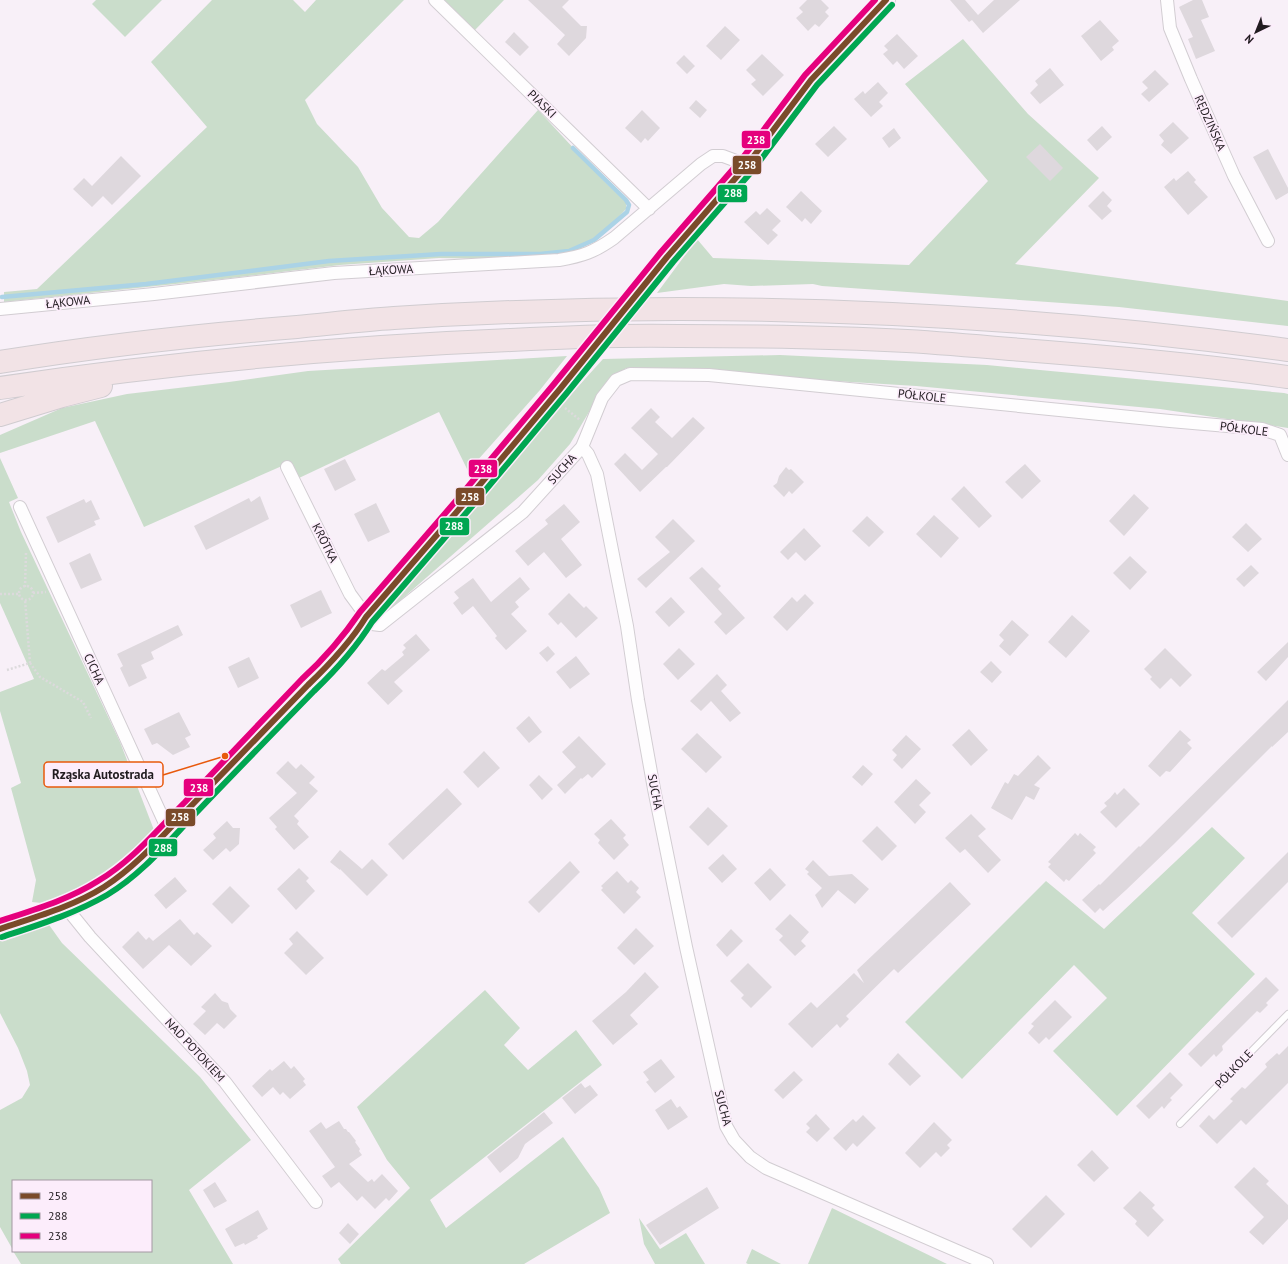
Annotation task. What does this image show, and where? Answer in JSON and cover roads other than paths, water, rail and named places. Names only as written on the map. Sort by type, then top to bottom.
[{"type":"highway","points":[[0,362],[126,344],[258,330],[392,318],[551,310],[744,309],[937,317],[1046,323],[1202,339],[1288,350]]},
{"type":"highway","points":[[0,388],[186,364],[320,351],[579,337],[677,336],[781,337],[907,341],[1094,355],[1237,370],[1288,378]]},
{"type":"highway","points":[[0,415],[62,396],[186,364]]},
{"type":"street","name":"PIASKI","points":[[435,0],[649,209]]},
{"type":"street","points":[[0,929],[65,906],[115,880],[142,858],[169,832],[308,685],[328,667],[357,634],[366,617],[556,394],[667,257],[747,165],[811,80],[886,0]]},
{"type":"street","name":"RĘDZIŃSKA","points":[[1167,0],[1170,28],[1190,79],[1234,176],[1268,241]]},
{"type":"street","name":"ŁĄKOWA","points":[[0,309],[334,274],[558,260],[579,257],[599,249],[614,238],[701,164],[713,156],[723,156],[747,165]]},
{"type":"street","name":"PÓŁKOLE","points":[[582,447],[602,398],[616,380],[630,374],[710,375],[1262,429],[1280,435],[1288,455]]},
{"type":"street","name":"SUCHA","points":[[366,617],[372,624],[380,625],[523,512],[582,447],[588,454],[597,474],[627,626],[638,700],[654,789],[686,947],[726,1126],[734,1140],[750,1157],[766,1168],[987,1264]]},
{"type":"street","name":"KRÓTKA","points":[[287,467],[350,594],[366,617]]},
{"type":"street","name":"CICHA","points":[[20,507],[169,832]]},
{"type":"street","name":"NAD POTOKIEM","points":[[65,906],[90,937],[225,1082],[316,1202]]},
{"type":"lane","name":"PÓŁKOLE","points":[[1180,1124],[1288,1014]]},
{"type":"waterway","points":[[2,297],[146,284],[329,261],[441,254],[540,254],[569,251],[594,240],[627,212],[629,205],[626,200],[573,148]]},
{"type":"place","name":"Rząska Autostrada","points":[[225,756]]}]
